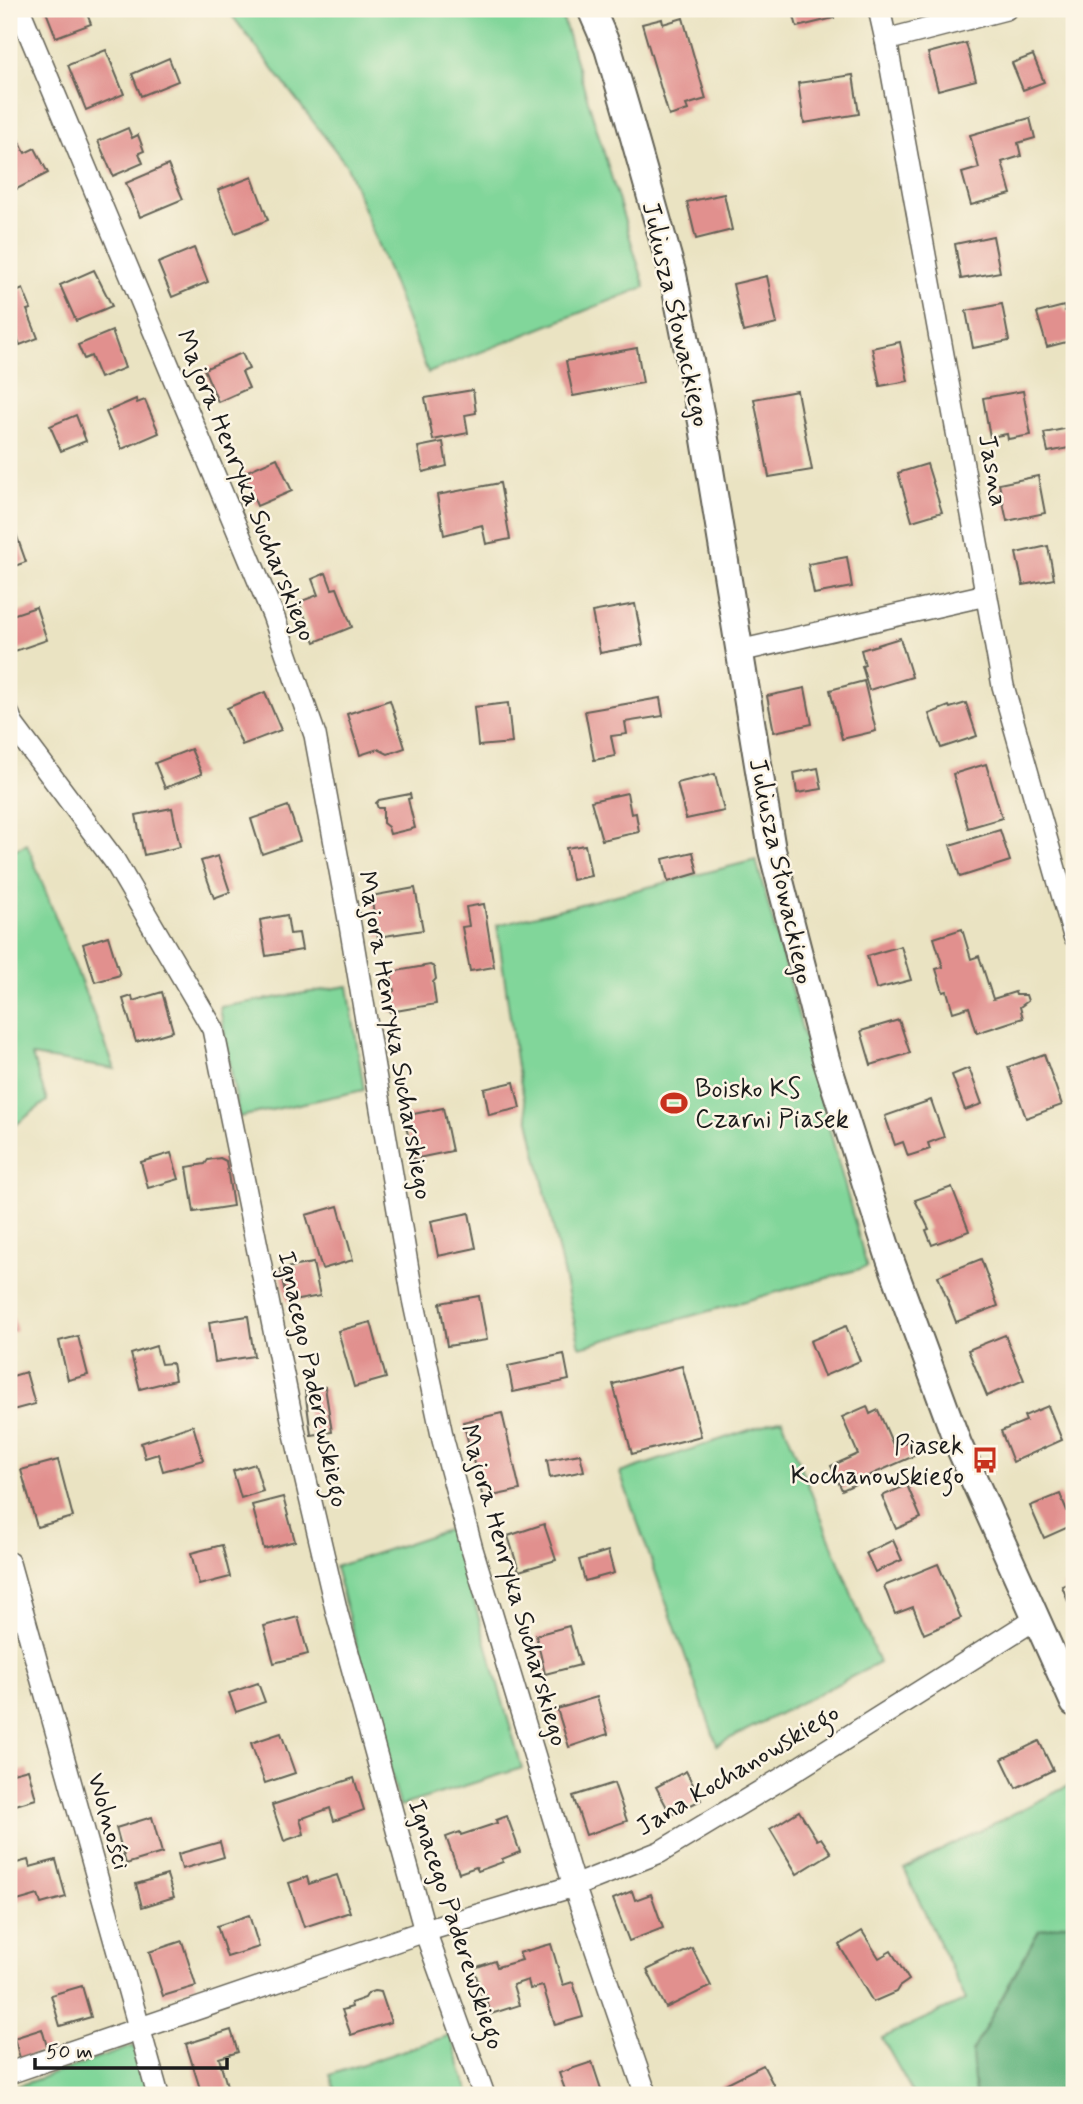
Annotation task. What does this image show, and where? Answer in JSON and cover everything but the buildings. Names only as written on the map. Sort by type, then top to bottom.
[{"type":"street","name":"Majora Henryka Sucharskiego","points":[[19,9],[272,615],[315,735],[413,1299],[443,1440],[472,1549],[574,1886],[646,2095]]},
{"type":"street","name":"Juliusza Słowackiego","points":[[591,9],[608,48],[673,275],[703,427],[772,850],[826,1059],[890,1259],[958,1444],[1035,1619],[1065,1660],[1074,1703]]},
{"type":"street","name":"Jasna","points":[[879,9],[1003,686],[1074,936]]},
{"type":"street","points":[[886,40],[1006,9]]},
{"type":"street","points":[[739,651],[986,595]]},
{"type":"street","name":"Ignacego Paderewskiego","points":[[9,715],[13,725],[114,860],[213,1029],[295,1434],[337,1613],[425,1931],[484,2095]]},
{"type":"street","name":"Wolności","points":[[9,1563],[158,2095]]},
{"type":"street","name":"Jana Kochanowskiego","points":[[9,2073],[425,1931],[574,1886],[660,1852],[1035,1619]]},
{"type":"green space","points":[[227,9],[560,9],[645,287],[428,373],[347,166]]},
{"type":"green space","points":[[27,844],[115,1069],[32,1056],[47,1101],[9,1130],[9,852]]},
{"type":"green space","name":"Boisko KS Czarni Piasek","points":[[756,860],[867,1267],[580,1347],[517,1067],[497,925]]},
{"type":"green space","points":[[348,986],[364,1090],[239,1117],[220,1007]]},
{"type":"green space","points":[[782,1419],[879,1663],[717,1745],[620,1473]]},
{"type":"green space","points":[[453,1528],[522,1768],[400,1806],[335,1567]]},
{"type":"green space","points":[[1074,1783],[1074,1922],[1039,1930],[972,2052],[975,2095],[914,2095],[882,2038],[966,2000],[904,1869]]},
{"type":"green space","points":[[1074,1922],[1074,2095],[975,2095],[972,2052],[1039,1930]]},
{"type":"green space","points":[[450,2035],[470,2095],[337,2095],[330,2075]]},
{"type":"green space","points":[[134,2046],[150,2095],[9,2095],[9,2089]]},
{"type":"place","name":"Boisko KS Czarni Piasek","points":[[674,1103]]},
{"type":"place","name":"Piasek Kochanowskiego","points":[[985,1460]]}]
